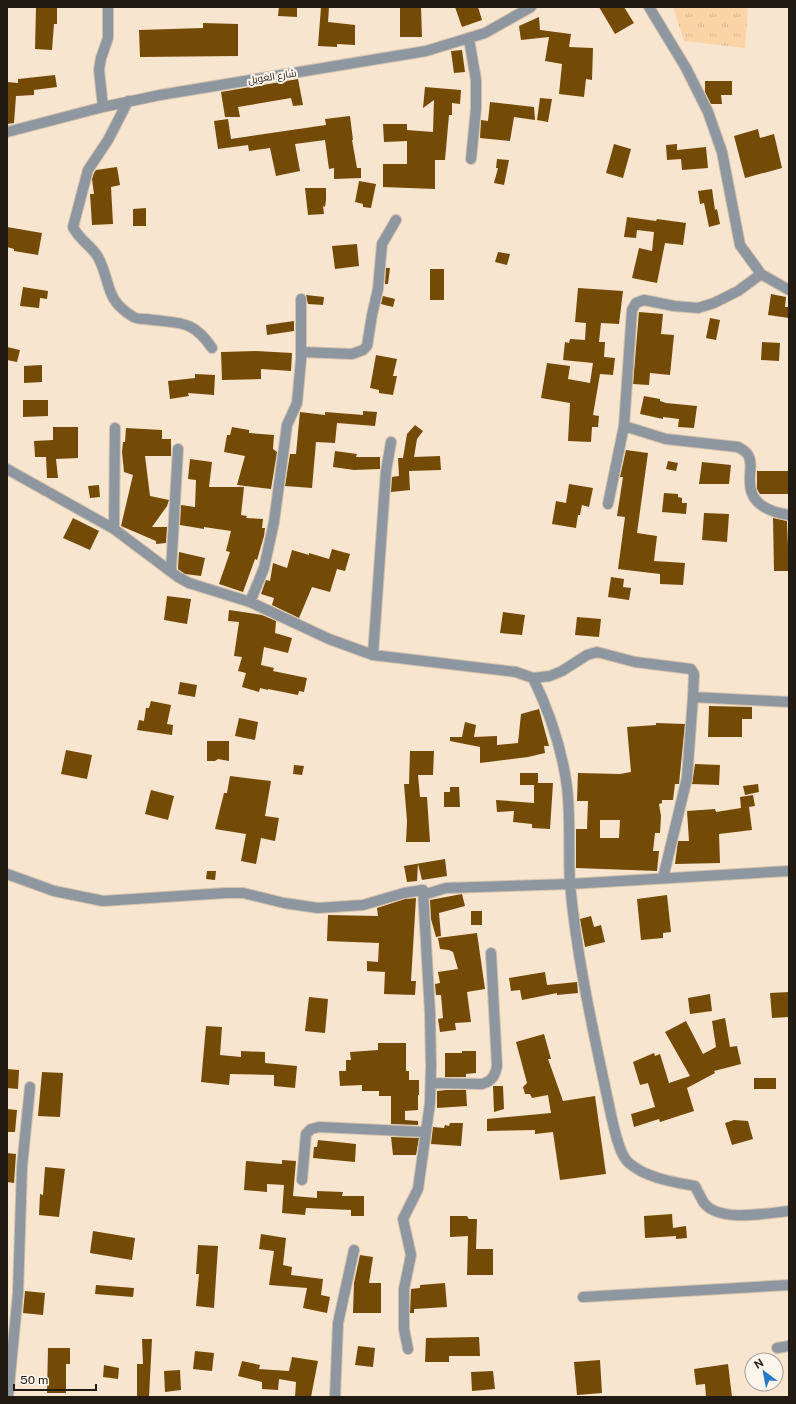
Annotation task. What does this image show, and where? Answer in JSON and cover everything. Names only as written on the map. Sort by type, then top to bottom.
[{"type":"street","points":[[103,107],[99,70],[101,58],[108,38],[108,7]]},
{"type":"street","name":"شارع الغويل","points":[[7,132],[128,101],[426,51],[485,34],[532,7]]},
{"type":"street","points":[[649,7],[686,68],[708,112],[722,152],[740,245],[761,274],[789,290]]},
{"type":"street","points":[[469,39],[476,80],[476,109],[471,159]]},
{"type":"street","points":[[128,101],[108,140],[88,170],[73,227],[78,237],[98,257],[111,295],[119,305],[133,317],[181,323],[191,327],[203,334],[212,348]]},
{"type":"street","points":[[301,352],[352,354],[363,350],[367,346],[378,289],[382,244],[396,220]]},
{"type":"street","points":[[608,504],[624,426],[632,310],[636,303],[644,300],[674,306],[698,308],[720,300],[738,291],[761,274]]},
{"type":"street","points":[[250,602],[264,568],[274,522],[286,425],[297,403],[301,352],[301,299]]},
{"type":"street","points":[[624,426],[666,439],[738,448],[747,453],[751,463],[750,484],[753,497],[763,508],[773,513],[789,515]]},
{"type":"street","points":[[114,529],[115,428]]},
{"type":"street","points":[[373,655],[386,471],[391,442]]},
{"type":"street","points":[[171,571],[178,449]]},
{"type":"street","points":[[7,469],[114,529],[188,583],[250,602],[329,638],[373,655],[516,672],[533,678],[550,676],[562,671],[587,655],[597,652],[635,662],[691,669],[694,674],[687,778],[663,878]]},
{"type":"street","points":[[533,678],[552,720],[564,766],[569,814],[570,884],[578,943],[597,1046],[617,1139],[628,1163],[646,1173],[695,1186],[705,1203],[724,1213],[745,1215],[789,1211]]},
{"type":"street","points":[[693,697],[789,702]]},
{"type":"street","points":[[423,890],[426,894],[446,888],[570,884],[789,871]]},
{"type":"street","points":[[7,874],[54,891],[103,901],[176,895],[237,893],[260,896],[302,906],[334,907],[363,905],[404,893],[423,890]]},
{"type":"street","points":[[408,1349],[404,1329],[404,1290],[411,1255],[403,1219],[418,1189],[430,1083],[431,1024],[423,890]]},
{"type":"street","points":[[430,1083],[482,1084],[493,1078],[497,1066],[491,953]]},
{"type":"street","points":[[8,1397],[18,1293],[21,1173],[30,1087]]},
{"type":"street","points":[[302,1180],[306,1134],[311,1129],[425,1132]]},
{"type":"street","points":[[334,1397],[338,1323],[354,1250]]},
{"type":"street","points":[[582,1297],[789,1285]]},
{"type":"street","points":[[777,1348],[789,1346]]},
{"type":"green space","points":[[673,7],[748,7],[745,48],[684,41]]},
{"type":"building","points":[[36,7],[57,7],[57,24],[54,24],[52,50],[35,49]]},
{"type":"building","points":[[279,7],[297,7],[297,17],[278,16]]},
{"type":"building","points":[[321,7],[329,7],[328,22],[355,25],[355,45],[337,44],[337,47],[318,46]]},
{"type":"building","points":[[400,7],[421,7],[422,37],[400,37]]},
{"type":"building","points":[[455,7],[478,7],[482,20],[462,27]]},
{"type":"building","points":[[599,7],[624,7],[634,23],[615,34]]},
{"type":"building","points":[[539,17],[540,30],[571,34],[569,47],[593,48],[592,80],[586,79],[584,97],[559,94],[562,64],[545,61],[549,37],[521,40],[519,26]]},
{"type":"building","points":[[203,23],[238,24],[238,56],[140,57],[139,30],[203,28]]},
{"type":"building","points":[[462,50],[465,72],[454,73],[451,51]]},
{"type":"building","points":[[55,75],[57,87],[34,90],[34,95],[16,96],[14,123],[7,124],[7,82],[18,83],[18,79]]},
{"type":"building","points":[[298,79],[303,105],[293,106],[291,98],[238,107],[240,117],[225,117],[221,92]]},
{"type":"building","points":[[705,81],[732,81],[732,95],[721,95],[722,104],[711,104],[705,92]]},
{"type":"building","points":[[425,87],[461,90],[460,104],[452,103],[452,115],[449,115],[445,160],[435,160],[435,189],[383,187],[383,164],[407,164],[407,141],[384,142],[383,124],[407,124],[407,130],[433,132],[434,100],[423,108]]},
{"type":"building","points":[[540,98],[552,99],[548,122],[537,120]]},
{"type":"building","points":[[490,102],[534,107],[535,120],[514,117],[510,141],[480,138],[481,120],[488,121]]},
{"type":"building","points":[[350,116],[352,140],[357,168],[361,168],[361,178],[334,179],[334,168],[329,169],[325,140],[295,144],[300,171],[276,176],[270,148],[249,151],[248,145],[218,149],[214,121],[228,119],[231,139],[326,125],[325,119]]},
{"type":"building","points":[[758,129],[760,138],[774,134],[782,168],[745,178],[734,136]]},
{"type":"building","points":[[614,144],[631,149],[623,178],[606,173]]},
{"type":"building","points":[[677,144],[677,150],[706,147],[708,168],[682,170],[681,159],[667,160],[666,145]]},
{"type":"building","points":[[497,159],[509,160],[504,185],[494,183],[498,168],[496,168]]},
{"type":"building","points":[[117,167],[120,185],[111,187],[113,224],[92,225],[90,194],[94,194],[92,179],[94,173],[96,170]]},
{"type":"building","points":[[359,181],[376,184],[371,208],[363,207],[363,204],[355,202]]},
{"type":"building","points":[[305,188],[326,188],[325,207],[323,206],[324,214],[308,215]]},
{"type":"building","points":[[712,189],[715,210],[717,209],[720,224],[709,227],[704,203],[700,204],[698,191]]},
{"type":"building","points":[[146,208],[146,226],[133,226],[133,209]]},
{"type":"building","points":[[627,217],[686,223],[683,245],[665,243],[657,283],[632,278],[639,248],[652,251],[654,232],[637,230],[636,238],[624,237]]},
{"type":"building","points":[[7,227],[42,233],[38,255],[14,251],[14,249],[7,247]]},
{"type":"building","points":[[357,244],[359,266],[335,269],[332,246]]},
{"type":"building","points":[[498,252],[510,254],[507,265],[495,262]]},
{"type":"building","points":[[386,268],[390,268],[388,284],[385,284]]},
{"type":"building","points":[[430,269],[444,269],[444,300],[430,300]]},
{"type":"building","points":[[23,287],[48,291],[47,299],[40,298],[39,308],[20,306]]},
{"type":"building","points":[[578,288],[623,291],[619,324],[601,323],[599,342],[605,342],[604,357],[615,358],[613,375],[600,374],[593,415],[599,416],[598,427],[592,427],[591,442],[568,441],[570,403],[541,398],[547,363],[570,366],[568,379],[590,383],[593,363],[563,360],[565,342],[569,343],[570,339],[585,340],[586,323],[575,322]]},
{"type":"building","points":[[771,294],[786,297],[785,307],[789,307],[789,318],[768,315]]},
{"type":"building","points":[[306,295],[324,297],[323,305],[308,304]]},
{"type":"building","points":[[383,296],[395,299],[393,307],[381,304]]},
{"type":"building","points":[[639,312],[663,314],[661,334],[674,335],[670,375],[650,373],[649,385],[633,384]]},
{"type":"building","points":[[710,318],[720,320],[716,340],[706,338]]},
{"type":"building","points":[[294,321],[294,331],[267,335],[266,325]]},
{"type":"building","points":[[762,342],[780,343],[779,361],[761,360]]},
{"type":"building","points":[[7,347],[20,350],[17,362],[7,360]]},
{"type":"building","points":[[256,351],[292,353],[291,371],[261,369],[261,379],[222,380],[221,352]]},
{"type":"building","points":[[376,355],[397,359],[393,376],[397,376],[393,395],[379,393],[379,390],[370,388]]},
{"type":"building","points":[[42,365],[42,382],[24,383],[24,366]]},
{"type":"building","points":[[195,374],[215,375],[214,395],[188,393],[189,396],[170,399],[168,381],[195,378]]},
{"type":"building","points":[[644,396],[660,399],[660,401],[666,403],[697,406],[694,428],[678,427],[679,419],[663,417],[663,419],[640,414]]},
{"type":"building","points":[[23,400],[48,400],[48,416],[23,417]]},
{"type":"building","points":[[363,411],[377,412],[375,426],[337,423],[335,443],[316,442],[312,488],[285,486],[290,454],[296,454],[300,412],[325,415],[325,412],[363,415]]},
{"type":"building","points":[[415,425],[423,431],[417,439],[414,457],[440,456],[441,470],[409,471],[410,490],[391,492],[392,477],[399,476],[398,458],[403,458],[407,434]]},
{"type":"building","points":[[53,427],[78,427],[78,458],[56,459],[58,478],[47,478],[46,457],[35,457],[34,441],[53,440]]},
{"type":"building","points":[[232,427],[249,430],[249,433],[274,435],[273,449],[277,452],[271,489],[237,485],[245,456],[224,452],[227,435],[230,435]]},
{"type":"building","points":[[126,428],[162,430],[162,439],[171,439],[171,456],[145,456],[150,496],[169,500],[167,506],[152,527],[167,527],[166,543],[156,544],[156,541],[121,526],[133,475],[124,472],[122,452],[123,442],[125,442]]},
{"type":"building","points":[[626,450],[648,453],[637,533],[657,536],[654,561],[685,563],[683,585],[660,584],[660,574],[618,569],[625,517],[617,516],[623,477],[620,477]]},
{"type":"building","points":[[335,451],[357,454],[356,457],[380,457],[380,469],[354,470],[333,467]]},
{"type":"building","points":[[190,459],[212,462],[209,487],[244,487],[241,515],[247,516],[246,518],[263,519],[262,528],[265,528],[264,536],[257,560],[255,559],[243,592],[219,584],[230,552],[226,551],[231,531],[180,525],[181,505],[195,507],[196,480],[188,479]]},
{"type":"building","points":[[668,461],[678,463],[676,471],[666,469]]},
{"type":"building","points":[[702,462],[731,465],[729,484],[699,484]]},
{"type":"building","points":[[757,471],[789,471],[789,494],[760,494],[757,489]]},
{"type":"building","points":[[569,484],[593,488],[589,507],[582,505],[580,515],[578,515],[576,528],[552,524],[556,501],[566,503]]},
{"type":"building","points":[[99,485],[100,497],[90,498],[88,486]]},
{"type":"building","points":[[664,493],[678,494],[678,497],[682,498],[682,503],[687,503],[686,514],[662,512]]},
{"type":"building","points":[[704,513],[729,514],[727,542],[702,540]]},
{"type":"building","points":[[73,518],[99,531],[90,550],[63,538]]},
{"type":"building","points":[[773,518],[787,521],[789,571],[774,571]]},
{"type":"building","points":[[332,549],[350,554],[345,571],[337,569],[330,592],[312,587],[299,618],[272,605],[274,598],[261,594],[266,580],[270,581],[273,563],[287,568],[292,550],[329,559]]},
{"type":"building","points":[[179,552],[205,558],[201,576],[185,574],[178,569]]},
{"type":"building","points":[[611,577],[624,579],[623,587],[631,588],[629,600],[608,597]]},
{"type":"building","points":[[167,596],[191,599],[187,624],[164,620]]},
{"type":"building","points":[[229,610],[262,615],[276,621],[275,633],[292,638],[288,653],[264,647],[261,665],[274,668],[273,671],[307,678],[304,692],[299,691],[298,695],[260,688],[259,692],[242,687],[246,673],[238,671],[242,657],[234,656],[239,622],[228,621]]},
{"type":"building","points":[[503,612],[525,615],[522,635],[500,633]]},
{"type":"building","points":[[577,617],[601,619],[599,637],[575,635]]},
{"type":"building","points":[[180,682],[197,685],[195,697],[178,694]]},
{"type":"building","points":[[151,701],[171,705],[167,724],[173,725],[172,735],[137,730],[139,720],[144,721],[146,708],[149,708]]},
{"type":"building","points":[[709,706],[752,707],[752,719],[742,719],[742,737],[708,737]]},
{"type":"building","points":[[539,709],[549,746],[544,746],[545,753],[528,757],[480,763],[480,747],[450,741],[450,737],[462,737],[465,722],[476,725],[474,737],[497,736],[497,745],[518,743],[521,714]]},
{"type":"building","points":[[239,718],[258,722],[255,740],[235,736]]},
{"type":"building","points":[[656,723],[685,724],[679,784],[675,784],[673,800],[662,800],[662,803],[659,804],[661,816],[660,833],[655,833],[653,851],[659,851],[657,871],[576,868],[576,829],[587,829],[588,801],[577,801],[578,773],[620,774],[631,772],[627,727],[656,725]],"holes":[[[600,820],[620,820],[619,838],[600,838]]]},
{"type":"building","points":[[207,741],[229,741],[229,761],[218,759],[215,761],[207,761]]},
{"type":"building","points":[[66,750],[92,755],[87,779],[61,774]]},
{"type":"building","points":[[410,751],[434,751],[433,775],[418,775],[420,797],[427,797],[430,842],[406,842],[407,821],[404,784],[409,784]]},
{"type":"building","points":[[695,764],[720,765],[719,785],[692,784]]},
{"type":"building","points":[[294,765],[304,766],[302,775],[293,774]]},
{"type":"building","points":[[520,773],[538,773],[538,783],[553,783],[550,829],[532,828],[532,824],[513,822],[514,811],[497,812],[496,800],[534,803],[534,785],[520,785]]},
{"type":"building","points":[[230,776],[271,781],[265,816],[279,818],[275,841],[261,838],[256,864],[241,861],[246,834],[215,829],[224,793],[227,793]]},
{"type":"building","points":[[758,784],[759,792],[745,795],[743,786]]},
{"type":"building","points":[[450,787],[459,787],[460,807],[444,807],[444,792],[450,792]]},
{"type":"building","points":[[151,790],[174,796],[168,820],[145,814]]},
{"type":"building","points":[[753,795],[755,806],[742,808],[749,807],[752,830],[719,834],[720,863],[675,864],[678,841],[689,841],[687,811],[715,809],[716,812],[741,808],[740,797]]},
{"type":"building","points":[[445,859],[447,876],[422,880],[418,864],[417,881],[407,882],[404,866]]},
{"type":"building","points":[[207,871],[216,871],[215,880],[206,879]]},
{"type":"building","points":[[462,894],[465,906],[439,913],[441,936],[436,937],[431,919],[430,900]]},
{"type":"building","points":[[667,895],[671,932],[663,933],[663,938],[641,940],[637,899]]},
{"type":"building","points":[[416,898],[411,981],[416,981],[415,995],[384,994],[385,972],[367,971],[367,961],[378,962],[379,943],[327,941],[328,915],[378,916],[377,908],[405,899]]},
{"type":"building","points":[[471,911],[482,911],[482,925],[471,925]]},
{"type":"building","points":[[591,916],[594,927],[601,925],[605,942],[585,947],[580,919]]},
{"type":"building","points":[[477,933],[485,989],[467,992],[471,1022],[455,1023],[456,1030],[440,1032],[438,1019],[443,1018],[441,995],[436,995],[435,984],[440,983],[438,972],[458,969],[453,952],[440,949],[438,938]]},
{"type":"building","points":[[545,972],[547,985],[577,982],[578,993],[557,995],[557,993],[522,1000],[520,990],[511,991],[509,978]]},
{"type":"building","points":[[789,992],[789,1017],[772,1018],[770,993]]},
{"type":"building","points":[[710,994],[712,1011],[690,1014],[688,998]]},
{"type":"building","points":[[309,997],[328,999],[325,1033],[305,1031]]},
{"type":"building","points":[[725,1018],[730,1047],[737,1046],[741,1064],[714,1071],[715,1073],[687,1088],[694,1111],[660,1122],[659,1119],[634,1127],[631,1114],[655,1107],[648,1083],[640,1085],[633,1062],[654,1053],[655,1056],[660,1054],[669,1083],[690,1076],[665,1032],[686,1021],[703,1054],[716,1047],[712,1021]]},
{"type":"building","points":[[206,1026],[222,1027],[220,1055],[241,1057],[241,1051],[265,1052],[265,1063],[297,1066],[295,1088],[274,1086],[274,1075],[230,1074],[229,1085],[201,1082]]},
{"type":"building","points":[[544,1034],[551,1059],[548,1059],[563,1101],[595,1096],[606,1174],[560,1180],[553,1132],[535,1134],[535,1130],[487,1131],[487,1119],[551,1113],[548,1095],[532,1098],[530,1094],[525,1094],[523,1087],[527,1083],[516,1042]]},
{"type":"building","points":[[378,1043],[406,1043],[406,1071],[409,1071],[409,1080],[419,1080],[419,1095],[418,1110],[405,1111],[405,1120],[418,1121],[418,1125],[391,1124],[391,1096],[379,1096],[379,1091],[362,1091],[362,1085],[340,1086],[339,1071],[346,1071],[346,1060],[351,1060],[350,1052],[378,1050]]},
{"type":"building","points":[[462,1051],[476,1051],[476,1073],[466,1074],[466,1077],[445,1077],[445,1053],[462,1053]]},
{"type":"building","points":[[7,1069],[19,1070],[18,1089],[7,1088]]},
{"type":"building","points":[[42,1072],[63,1073],[60,1117],[38,1116]]},
{"type":"building","points":[[754,1078],[776,1078],[776,1089],[754,1089]]},
{"type":"building","points":[[493,1086],[503,1086],[504,1109],[494,1112]]},
{"type":"building","points":[[466,1090],[467,1106],[437,1108],[437,1091]]},
{"type":"building","points":[[7,1109],[17,1110],[15,1132],[7,1132]]},
{"type":"building","points":[[734,1120],[748,1121],[753,1139],[732,1145],[725,1123]]},
{"type":"building","points":[[450,1123],[463,1123],[461,1146],[431,1144],[433,1127],[444,1128],[445,1125],[449,1126]]},
{"type":"building","points":[[391,1137],[419,1138],[416,1155],[393,1155]]},
{"type":"building","points":[[318,1140],[356,1144],[355,1162],[313,1158],[314,1147],[317,1147]]},
{"type":"building","points":[[7,1153],[16,1154],[14,1183],[7,1182]]},
{"type":"building","points":[[282,1160],[296,1161],[293,1196],[317,1198],[317,1191],[343,1192],[342,1196],[364,1196],[364,1216],[351,1216],[351,1210],[306,1208],[305,1215],[282,1213],[284,1185],[267,1184],[267,1192],[244,1190],[246,1161],[282,1164]]},
{"type":"building","points":[[45,1167],[65,1169],[59,1217],[39,1215],[40,1194],[43,1195]]},
{"type":"building","points":[[672,1214],[673,1228],[686,1226],[687,1238],[676,1239],[676,1236],[645,1238],[644,1216]]},
{"type":"building","points":[[450,1216],[467,1216],[469,1219],[477,1219],[476,1249],[493,1249],[493,1275],[467,1275],[468,1236],[450,1237]]},
{"type":"building","points":[[93,1231],[135,1238],[132,1260],[90,1253]]},
{"type":"building","points":[[261,1234],[286,1238],[283,1265],[292,1267],[291,1275],[323,1279],[321,1295],[330,1297],[327,1313],[303,1308],[307,1288],[269,1285],[274,1251],[259,1249]]},
{"type":"building","points":[[198,1245],[218,1246],[214,1308],[196,1306],[199,1274],[196,1274]]},
{"type":"building","points":[[360,1255],[373,1257],[369,1283],[381,1283],[381,1313],[353,1313],[354,1283]]},
{"type":"building","points":[[445,1283],[447,1307],[414,1309],[414,1313],[410,1313],[411,1289],[420,1288],[420,1285]]},
{"type":"building","points":[[96,1285],[134,1288],[133,1297],[95,1294]]},
{"type":"building","points":[[25,1291],[45,1293],[43,1315],[23,1313]]},
{"type":"building","points":[[479,1337],[480,1356],[449,1356],[449,1362],[425,1362],[426,1338]]},
{"type":"building","points":[[142,1339],[152,1339],[149,1397],[137,1397],[137,1364],[143,1364]]},
{"type":"building","points":[[358,1346],[375,1348],[373,1367],[355,1365]]},
{"type":"building","points":[[48,1348],[70,1348],[70,1364],[66,1364],[66,1393],[47,1393]]},
{"type":"building","points":[[195,1351],[214,1353],[212,1371],[193,1369]]},
{"type":"building","points":[[292,1357],[318,1361],[311,1397],[295,1397],[296,1382],[279,1379],[278,1390],[262,1389],[262,1382],[238,1376],[242,1361],[260,1365],[259,1369],[289,1371]]},
{"type":"building","points":[[600,1360],[602,1393],[577,1395],[574,1362]]},
{"type":"building","points":[[728,1364],[732,1397],[706,1397],[705,1384],[696,1385],[694,1369]]},
{"type":"building","points":[[104,1365],[119,1368],[118,1379],[103,1377]]},
{"type":"building","points":[[180,1370],[181,1390],[165,1392],[164,1371]]},
{"type":"building","points":[[493,1371],[495,1389],[472,1391],[471,1372]]}]
